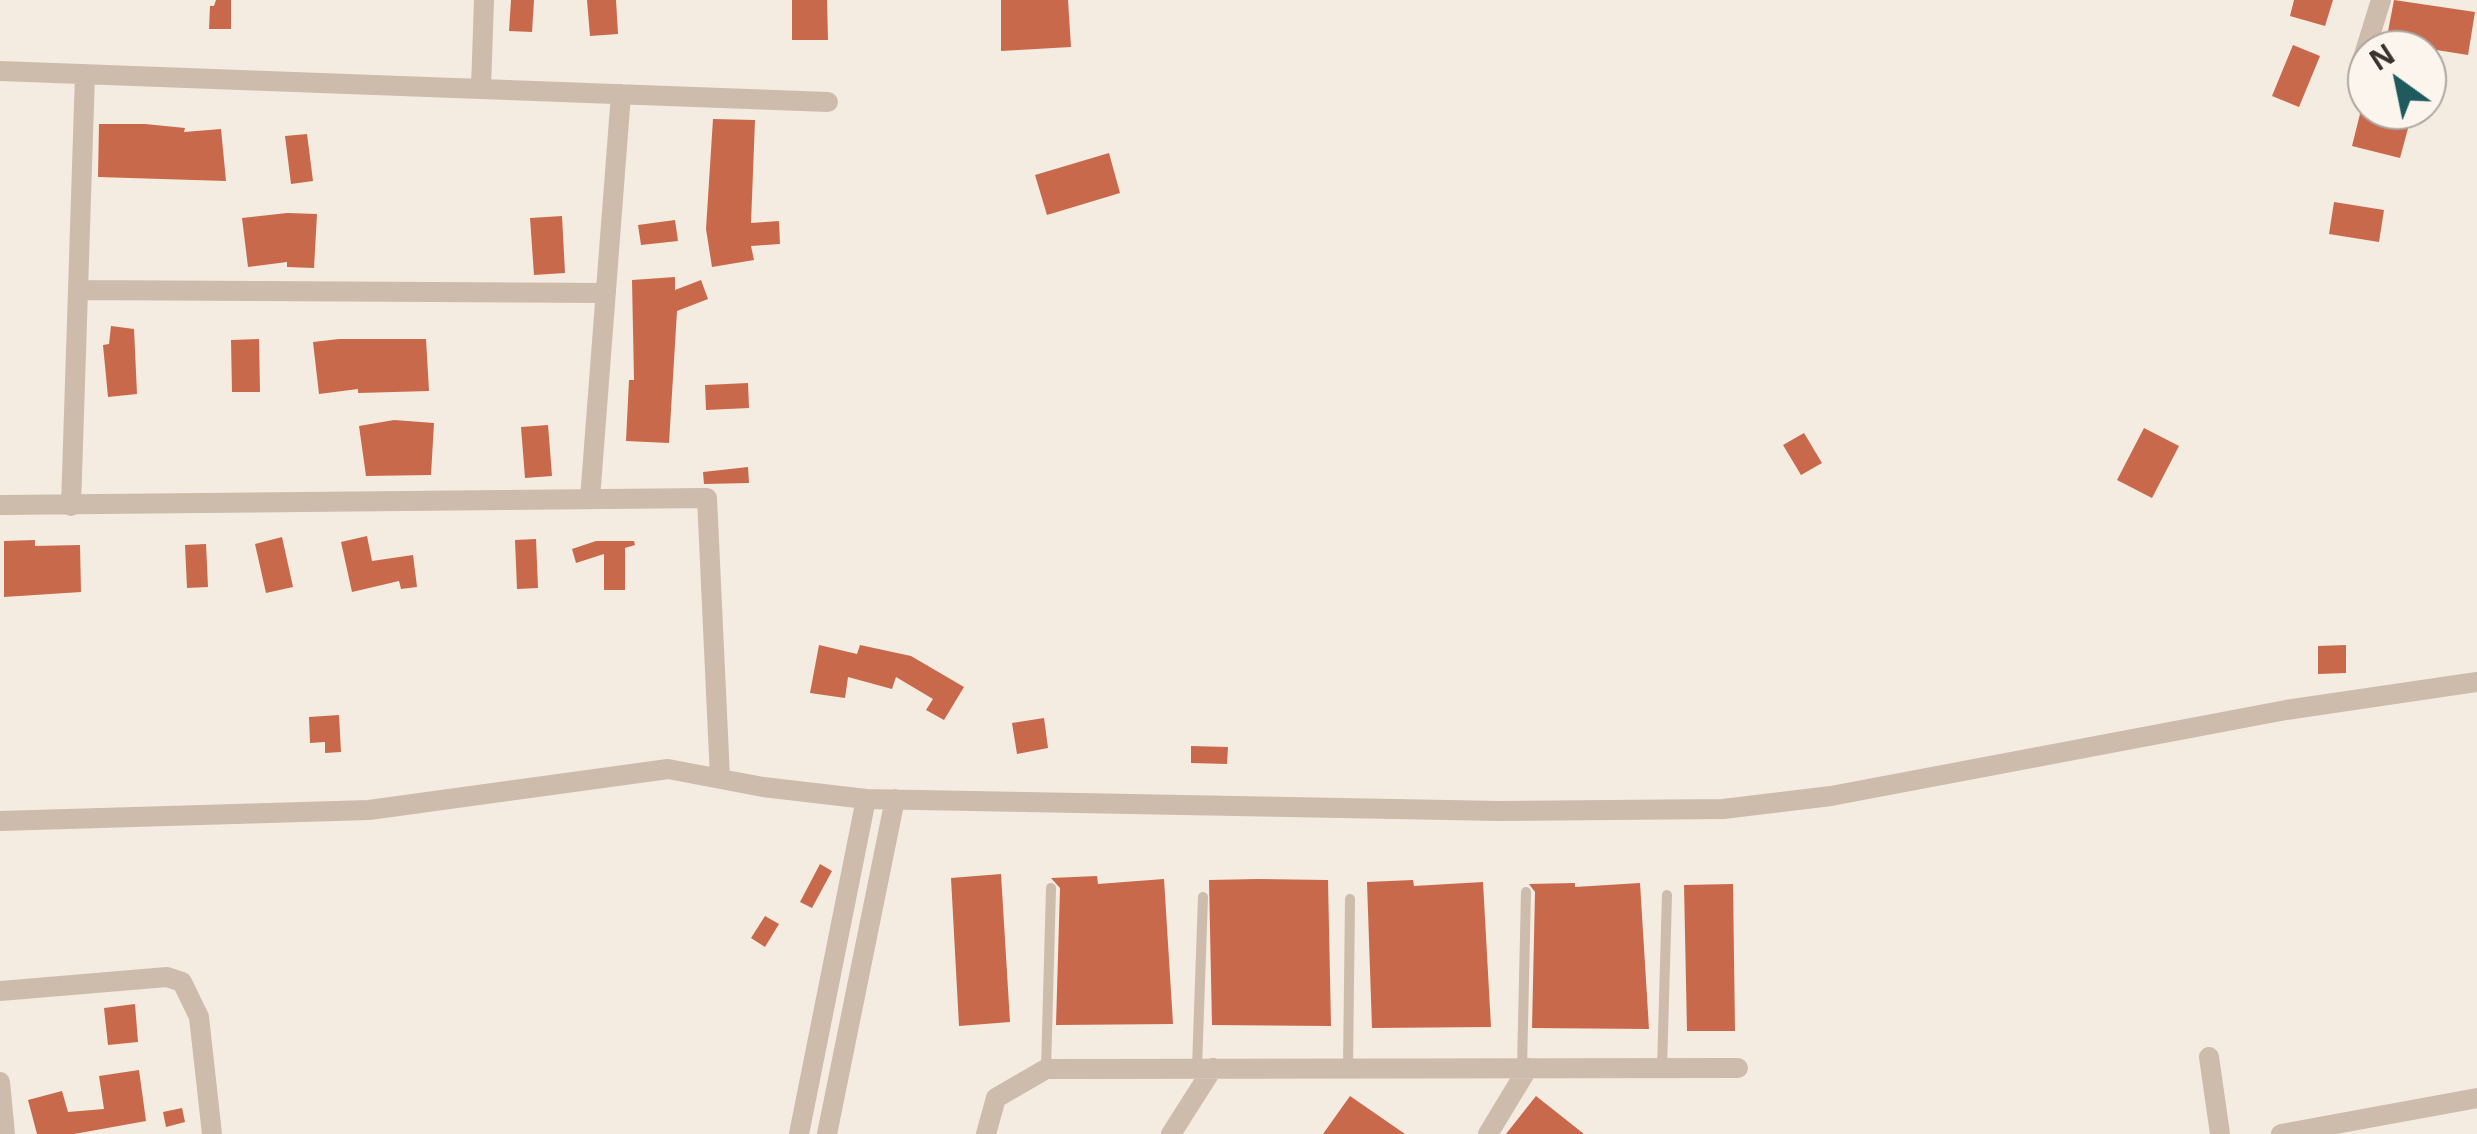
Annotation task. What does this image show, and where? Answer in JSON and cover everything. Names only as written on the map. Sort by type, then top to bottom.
[{"type":"street","points":[[482,88],[484,0]]},
{"type":"street","points":[[2372,30],[2381,0]]},
{"type":"street","points":[[0,71],[828,102]]},
{"type":"street","points":[[71,506],[85,74]]},
{"type":"street","points":[[590,500],[622,94]]},
{"type":"street","points":[[78,290],[606,293]]},
{"type":"street","points":[[0,505],[707,498],[720,778]]},
{"type":"street","points":[[0,821],[369,810],[668,769],[866,798],[1500,811],[1723,808],[1831,796],[2286,710],[2477,682]]},
{"type":"street","points":[[799,1134],[866,798]]},
{"type":"street","points":[[828,1134],[895,799]]},
{"type":"street","points":[[0,991],[166,977],[182,982],[199,1017],[212,1134]]},
{"type":"street","points":[[2209,1056],[2220,1134]]},
{"type":"street","points":[[1171,1134],[1205,1068]]},
{"type":"street","points":[[1488,1134],[1525,1068]]},
{"type":"street","points":[[986,1134],[996,1098],[1046,1069],[1738,1068]]},
{"type":"street","points":[[0,1082],[5,1134]]},
{"type":"street","points":[[2281,1134],[2477,1098]]},
{"type":"lane","points":[[1046,1069],[1051,888]]},
{"type":"lane","points":[[1525,1068],[1526,892]]},
{"type":"lane","points":[[1662,1068],[1666,894]]},
{"type":"lane","points":[[1203,897],[1205,1068]]},
{"type":"lane","points":[[1348,1068],[1350,899]]},
{"type":"building","points":[[216,0],[231,0],[231,29],[209,29],[210,6]]},
{"type":"building","points":[[511,0],[534,0],[532,32],[509,31]]},
{"type":"building","points":[[587,0],[616,0],[618,34],[590,36]]},
{"type":"building","points":[[792,0],[827,0],[828,40],[792,40]]},
{"type":"building","points":[[1001,0],[1068,0],[1071,47],[1001,51]]},
{"type":"building","points":[[2294,0],[2333,0],[2325,26],[2290,16]]},
{"type":"building","points":[[2394,0],[2475,12],[2468,55],[2447,52],[2447,30],[2388,30]]},
{"type":"building","points":[[2293,45],[2320,56],[2299,107],[2272,96]]},
{"type":"building","points":[[713,119],[755,120],[751,223],[779,221],[780,244],[751,246],[754,260],[712,267],[706,229]]},
{"type":"building","points":[[99,124],[145,124],[185,128],[184,132],[221,129],[226,181],[98,177]]},
{"type":"building","points":[[2356,130],[2408,130],[2400,158],[2352,146]]},
{"type":"building","points":[[307,134],[313,181],[291,184],[285,136]]},
{"type":"building","points":[[1109,153],[1120,193],[1047,215],[1035,175]]},
{"type":"building","points":[[2334,202],[2384,210],[2379,242],[2329,234]]},
{"type":"building","points":[[317,214],[314,268],[287,267],[287,262],[248,267],[242,218]]},
{"type":"building","points":[[562,216],[565,273],[534,275],[530,218]]},
{"type":"building","points":[[675,220],[678,241],[641,245],[638,225]]},
{"type":"building","points":[[675,277],[675,290],[701,280],[708,299],[677,311],[669,443],[626,441],[629,380],[634,380],[632,280]]},
{"type":"building","points":[[111,326],[134,329],[137,394],[108,397],[103,345],[109,344]]},
{"type":"building","points":[[259,339],[260,392],[232,392],[231,340]]},
{"type":"building","points":[[426,339],[429,391],[358,393],[358,389],[319,394],[313,342]]},
{"type":"building","points":[[748,383],[749,408],[706,410],[705,385]]},
{"type":"building","points":[[394,420],[434,423],[431,475],[366,476],[359,426]]},
{"type":"building","points":[[548,425],[552,476],[525,478],[521,427]]},
{"type":"building","points":[[2144,428],[2179,446],[2152,498],[2117,480]]},
{"type":"building","points":[[1804,433],[1822,463],[1801,475],[1783,445]]},
{"type":"building","points":[[748,467],[749,483],[704,484],[703,472]]},
{"type":"building","points":[[367,536],[372,561],[413,555],[417,587],[401,589],[399,581],[352,592],[341,542]]},
{"type":"building","points":[[282,537],[293,587],[266,593],[255,544]]},
{"type":"building","points":[[536,539],[538,588],[517,589],[515,540]]},
{"type":"building","points":[[35,540],[35,546],[80,545],[81,592],[4,597],[4,541]]},
{"type":"building","points":[[596,541],[634,541],[635,545],[625,548],[625,590],[604,590],[604,554],[576,563],[572,549]]},
{"type":"building","points":[[206,544],[208,587],[187,588],[185,545]]},
{"type":"building","points":[[819,645],[857,654],[860,645],[911,656],[964,687],[944,720],[926,710],[933,699],[896,677],[892,689],[848,677],[845,698],[810,693]]},
{"type":"building","points":[[2346,645],[2346,673],[2318,674],[2318,646]]},
{"type":"building","points":[[339,715],[341,752],[325,753],[325,742],[310,743],[309,717]]},
{"type":"building","points":[[1044,718],[1048,748],[1017,754],[1012,723]]},
{"type":"building","points":[[1191,746],[1228,747],[1227,764],[1191,763]]},
{"type":"building","points":[[820,864],[832,871],[812,908],[800,902]]},
{"type":"building","points":[[1001,874],[1010,1022],[959,1026],[951,878]]},
{"type":"building","points":[[1097,876],[1098,884],[1164,879],[1173,1024],[1056,1025],[1060,888],[1051,878]]},
{"type":"building","points":[[1209,880],[1328,880],[1331,1026],[1212,1025]]},
{"type":"building","points":[[1413,880],[1414,886],[1483,882],[1491,1027],[1372,1028],[1367,882]]},
{"type":"building","points":[[1575,883],[1575,887],[1640,883],[1649,1029],[1532,1028],[1535,892],[1529,884]]},
{"type":"building","points":[[1733,884],[1735,1031],[1687,1031],[1684,885]]},
{"type":"building","points":[[765,916],[779,924],[765,947],[751,938]]},
{"type":"building","points":[[135,1004],[138,1042],[108,1045],[104,1008]]},
{"type":"building","points":[[139,1070],[146,1121],[74,1134],[37,1134],[28,1100],[62,1091],[68,1112],[104,1109],[99,1076]]},
{"type":"building","points":[[1350,1096],[1405,1134],[1323,1134]]},
{"type":"building","points":[[1536,1096],[1584,1134],[1506,1134]]},
{"type":"building","points":[[182,1108],[185,1122],[166,1127],[163,1112]]}]
